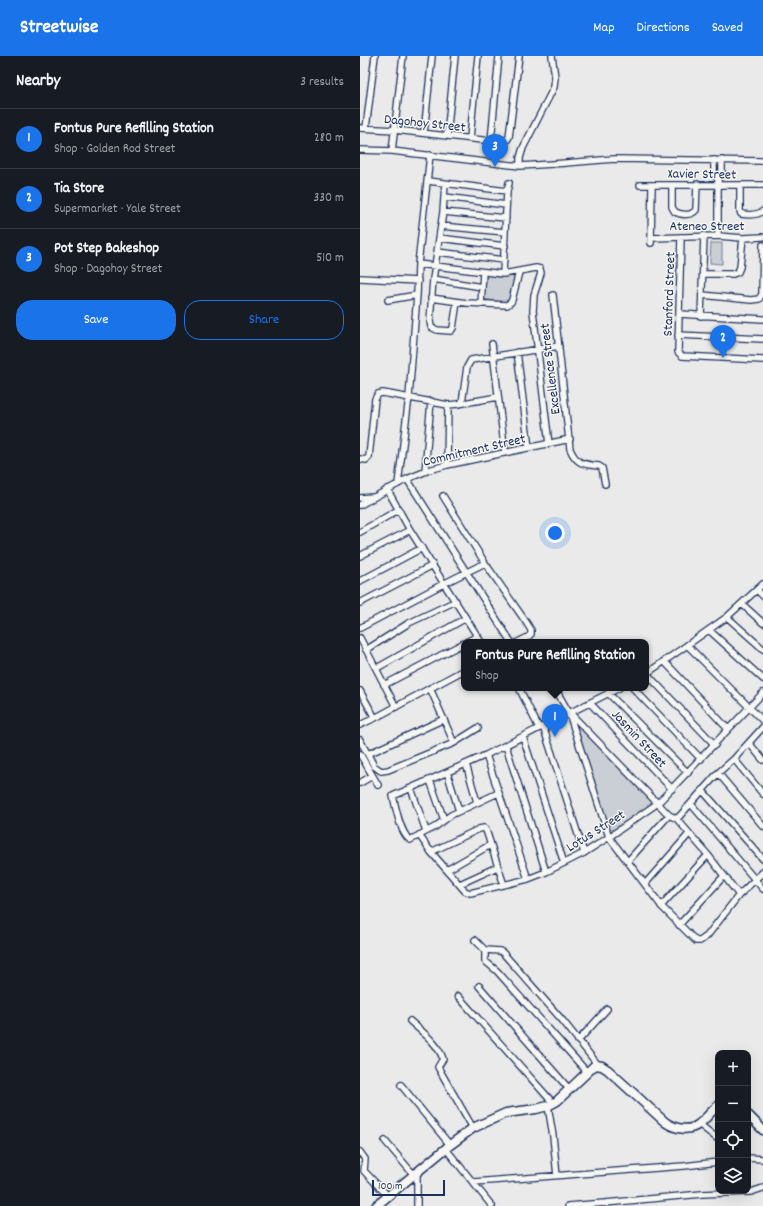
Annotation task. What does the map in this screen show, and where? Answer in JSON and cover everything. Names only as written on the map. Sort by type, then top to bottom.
[{"type":"street","points":[[363,128],[375,56]]},
{"type":"street","points":[[392,151],[404,56]]},
{"type":"street","points":[[424,133],[432,56]]},
{"type":"street","points":[[447,136],[455,56]]},
{"type":"street","points":[[470,138],[478,56]]},
{"type":"street","points":[[491,141],[499,56]]},
{"type":"street","name":"Dagohoy Street","points":[[363,128],[491,141],[507,140],[509,137],[519,56]]},
{"type":"street","points":[[520,166],[523,148],[554,87],[555,77],[552,56]]},
{"type":"street","points":[[360,150],[392,151],[520,166],[614,158],[763,160]]},
{"type":"street","points":[[398,484],[409,397],[418,264],[430,155]]},
{"type":"street","points":[[714,160],[714,174],[718,181]]},
{"type":"street","points":[[718,236],[718,181],[722,174],[722,160]]},
{"type":"street","points":[[428,181],[507,191]]},
{"type":"street","name":"Xavier Street","points":[[640,185],[697,184],[718,181],[740,186],[763,185]]},
{"type":"street","points":[[503,274],[506,205],[509,183]]},
{"type":"street","points":[[445,184],[445,197],[433,279],[430,321],[431,327],[437,330],[448,332],[451,331],[453,328],[457,302]]},
{"type":"street","points":[[672,185],[672,207],[676,212],[681,214],[692,214],[696,210],[697,184]]},
{"type":"street","name":"Ateneo Street","points":[[652,185],[651,240],[704,236],[743,238],[763,237]]},
{"type":"street","points":[[740,186],[741,214],[759,214],[763,211]]},
{"type":"street","points":[[445,197],[506,205]]},
{"type":"street","points":[[443,212],[506,218]]},
{"type":"street","points":[[441,226],[505,232]]},
{"type":"street","points":[[701,316],[704,236]]},
{"type":"street","name":"Stanford Street","points":[[681,237],[678,352],[682,356],[763,360]]},
{"type":"street","points":[[439,238],[505,246]]},
{"type":"street","points":[[703,274],[732,274],[738,272],[740,267],[743,238]]},
{"type":"street","points":[[702,295],[751,300],[759,299],[762,294],[763,245]]},
{"type":"street","points":[[437,252],[504,260]]},
{"type":"street","points":[[418,264],[503,274],[536,268],[540,269],[541,271],[532,305],[549,444]]},
{"type":"street","points":[[481,304],[483,272]]},
{"type":"street","points":[[432,298],[481,304],[509,304],[512,300],[519,272]]},
{"type":"street","points":[[360,278],[418,281]]},
{"type":"street","points":[[433,279],[482,287]]},
{"type":"street","points":[[388,300],[417,295]]},
{"type":"street","name":"Excellence Street","points":[[553,295],[570,449],[573,457],[587,465],[599,466],[602,468],[605,484]]},
{"type":"street","points":[[679,314],[763,319]]},
{"type":"street","points":[[678,335],[763,339]]},
{"type":"street","points":[[492,344],[505,454]]},
{"type":"street","points":[[462,404],[467,367],[469,362],[474,359],[559,346]]},
{"type":"street","points":[[517,352],[529,448]]},
{"type":"street","points":[[360,459],[366,460],[369,457],[374,399],[376,395],[383,393],[448,404],[462,404],[498,397]]},
{"type":"street","points":[[425,471],[431,402]]},
{"type":"street","points":[[447,465],[448,404]]},
{"type":"street","name":"Commitment Street","points":[[360,505],[387,489],[425,471],[570,439]]},
{"type":"street","points":[[407,479],[509,639]]},
{"type":"street","points":[[387,489],[410,530],[480,639]]},
{"type":"street","points":[[443,496],[485,563],[531,630],[531,634],[524,639]]},
{"type":"street","points":[[360,498],[375,497]]},
{"type":"street","points":[[360,532],[398,510]]},
{"type":"street","points":[[360,556],[410,530]]},
{"type":"street","points":[[360,580],[422,548]]},
{"type":"street","points":[[360,628],[485,563]]},
{"type":"street","points":[[360,603],[433,565]]},
{"type":"street","points":[[649,671],[727,617],[763,584]]},
{"type":"street","points":[[757,590],[763,596]]},
{"type":"street","points":[[366,650],[409,623],[456,601]]},
{"type":"street","points":[[742,604],[763,623]]},
{"type":"street","points":[[727,617],[763,649]]},
{"type":"street","points":[[376,668],[466,618]]},
{"type":"street","points":[[709,630],[763,679]]},
{"type":"street","points":[[472,639],[478,636]]},
{"type":"street","points":[[360,638],[396,707]]},
{"type":"street","points":[[384,685],[461,645]]},
{"type":"street","points":[[686,645],[763,721]]},
{"type":"street","points":[[664,661],[728,729]]},
{"type":"street","points":[[360,725],[461,672]]},
{"type":"street","points":[[649,676],[715,745]]},
{"type":"street","points":[[430,688],[454,742]]},
{"type":"street","points":[[360,691],[375,718]]},
{"type":"street","points":[[521,691],[541,727],[584,853]]},
{"type":"street","points":[[557,691],[569,713],[609,838],[661,906],[696,941],[703,940],[740,895],[763,872]]},
{"type":"street","points":[[498,793],[459,811],[410,840],[407,838],[402,829],[393,796],[506,746],[612,691]]},
{"type":"street","points":[[636,691],[701,759]]},
{"type":"street","points":[[608,693],[688,773]]},
{"type":"street","name":"Lotus Street","points":[[419,836],[447,870],[466,891],[470,893],[528,879],[546,872],[584,853],[609,838],[658,803],[763,693]]},
{"type":"street","name":"Jasmin Street","points":[[590,703],[672,789]]},
{"type":"street","points":[[569,713],[669,815],[677,819],[740,895]]},
{"type":"street","points":[[368,754],[444,719]]},
{"type":"street","points":[[677,819],[702,790],[734,759],[763,727]]},
{"type":"street","points":[[360,740],[376,768],[384,771],[454,742],[478,728]]},
{"type":"street","points":[[523,737],[564,863]]},
{"type":"street","points":[[749,743],[763,760]]},
{"type":"street","points":[[506,746],[546,872]]},
{"type":"street","points":[[360,754],[378,785]]},
{"type":"street","points":[[486,755],[528,879]]},
{"type":"street","points":[[734,759],[763,794]]},
{"type":"street","points":[[466,764],[477,802]]},
{"type":"street","points":[[447,772],[459,811]]},
{"type":"street","points":[[718,773],[763,826]]},
{"type":"street","points":[[360,783],[372,776]]},
{"type":"street","points":[[430,780],[444,820]]},
{"type":"street","points":[[411,788],[426,831]]},
{"type":"street","points":[[702,790],[763,859]]},
{"type":"street","points":[[691,804],[763,890]]},
{"type":"street","points":[[628,861],[669,815]]},
{"type":"street","points":[[431,852],[484,828],[486,830],[504,885]]},
{"type":"street","points":[[645,884],[689,834]]},
{"type":"street","points":[[447,870],[490,845]]},
{"type":"street","points":[[661,906],[708,855]]},
{"type":"street","points":[[460,884],[497,867]]},
{"type":"street","points":[[679,925],[724,876]]},
{"type":"street","points":[[475,940],[485,950],[500,951],[503,953],[598,1065],[608,1070],[665,1122],[672,1126],[684,1129],[693,1127],[700,1124],[715,1109]]},
{"type":"street","points":[[485,950],[485,961],[497,970],[587,1072]]},
{"type":"street","points":[[479,986],[570,1090]]},
{"type":"street","points":[[458,996],[550,1105],[557,1176]]},
{"type":"street","points":[[578,1041],[607,1009]]},
{"type":"street","points":[[410,1021],[429,1038],[440,1052],[443,1059],[438,1067],[473,1128]]},
{"type":"street","points":[[376,1206],[473,1128],[506,1113],[536,1109],[550,1105],[570,1090],[593,1066],[598,1065]]},
{"type":"street","points":[[401,1085],[492,1206]]},
{"type":"street","points":[[751,1118],[763,1130]]},
{"type":"street","points":[[700,1124],[715,1136]]},
{"type":"street","points":[[384,1141],[416,1174],[417,1206]]},
{"type":"street","points":[[360,1152],[365,1159],[364,1171],[388,1196]]},
{"type":"street","points":[[751,1158],[763,1159]]},
{"type":"street","points":[[474,1182],[715,1162]]},
{"type":"street","points":[[568,1206],[607,1204],[702,1194],[751,1192],[763,1188]]},
{"type":"shaded area","points":[[711,243],[722,243],[722,264],[710,263]]},
{"type":"shaded area","points":[[487,274],[516,276],[510,303],[483,299]]},
{"type":"shaded area","points":[[574,722],[655,803],[610,834]]},
{"type":"place","name":"Pot Step Bakeshop","points":[[495,167]]},
{"type":"place","name":"Tia Store","points":[[723,358]]},
{"type":"place","name":"Fontus Pure Refilling Station","points":[[555,737]]}]
